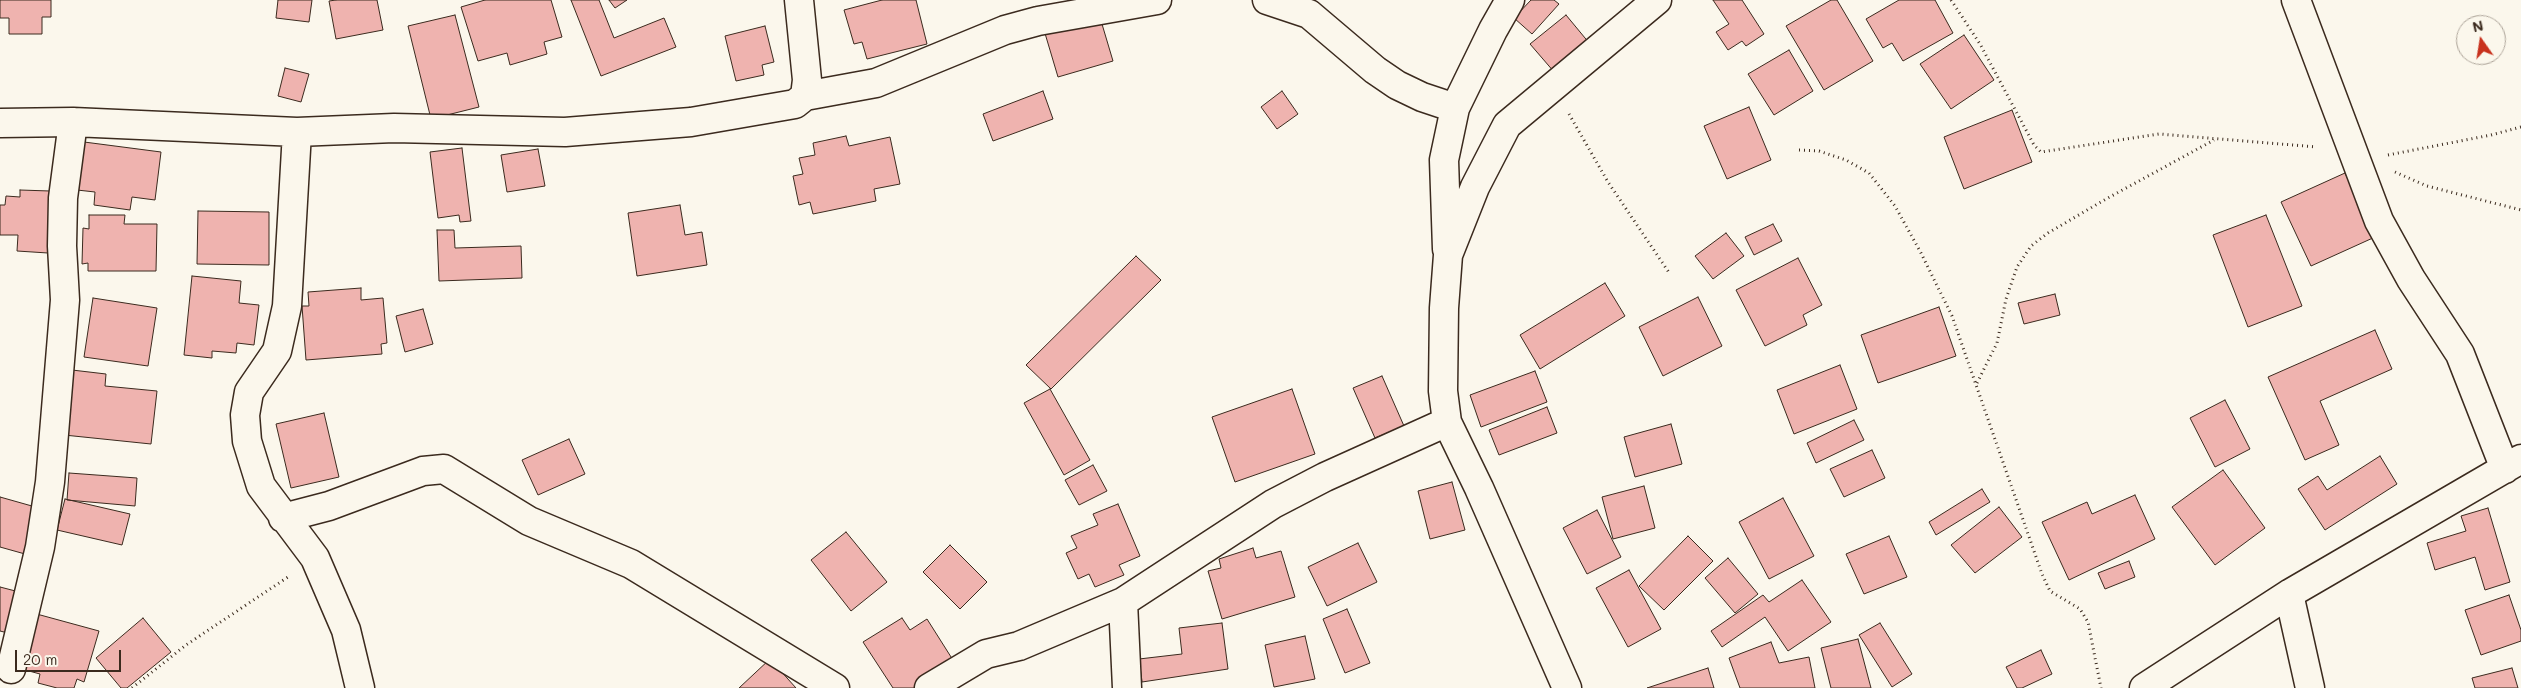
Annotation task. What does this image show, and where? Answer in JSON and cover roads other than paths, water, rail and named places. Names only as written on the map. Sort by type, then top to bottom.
[{"type":"street","points":[[799,0],[807,80],[805,96]]},
{"type":"street","points":[[0,123],[72,122],[297,132],[394,128],[565,132],[699,121],[795,104],[805,96],[876,83],[1005,30],[1038,21],[1157,0]]},
{"type":"street","points":[[1267,0],[1309,14],[1375,70],[1397,85],[1422,97],[1455,108]]},
{"type":"street","points":[[1510,0],[1493,30],[1455,108],[1444,160],[1448,255],[1444,308],[1443,382],[1447,422],[1479,488],[1567,688]]},
{"type":"street","points":[[1448,255],[1475,186],[1507,125],[1657,0]]},
{"type":"street","points":[[2144,688],[2289,594],[2418,517],[2513,464],[2460,354],[2411,278],[2379,221],[2360,154],[2296,0]]},
{"type":"street","points":[[11,669],[40,547],[50,482],[65,300],[62,246],[64,198],[72,122]]},
{"type":"street","points":[[297,132],[287,306],[277,351],[249,392],[245,415],[247,441],[254,470],[261,486],[283,518],[315,558],[346,630],[360,688]]},
{"type":"street","points":[[929,688],[986,654],[1018,646],[1123,602],[1273,504],[1325,477],[1447,422]]},
{"type":"street","points":[[283,518],[338,503],[424,471],[444,469],[529,521],[631,564],[835,688]]},
{"type":"street","points":[[2289,594],[2310,688]]},
{"type":"street","points":[[1123,602],[1127,688]]}]
